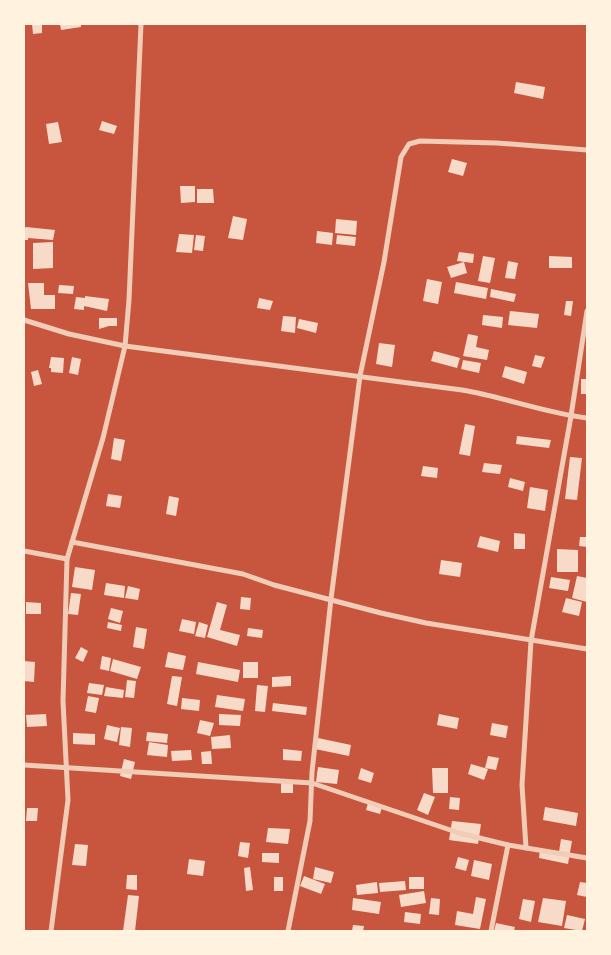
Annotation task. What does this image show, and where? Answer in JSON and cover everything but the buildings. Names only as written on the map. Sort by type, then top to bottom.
[{"type":"street","points":[[51,931],[68,800],[63,701],[67,559],[101,446],[125,346],[130,290],[141,24]]},
{"type":"street","points":[[288,931],[310,822],[330,599],[360,376],[384,262],[401,157],[409,144],[420,141],[497,143],[587,150]]},
{"type":"street","points":[[526,848],[522,785],[531,641],[571,416],[587,311]]},
{"type":"street","points":[[24,320],[69,334],[125,346],[479,392],[571,416],[587,418]]},
{"type":"street","points":[[72,542],[243,574],[381,613],[426,623],[587,650]]},
{"type":"street","points":[[24,550],[67,559]]},
{"type":"street","points":[[24,764],[312,783],[458,833],[508,845],[587,858]]},
{"type":"street","points":[[491,931],[508,845]]}]
